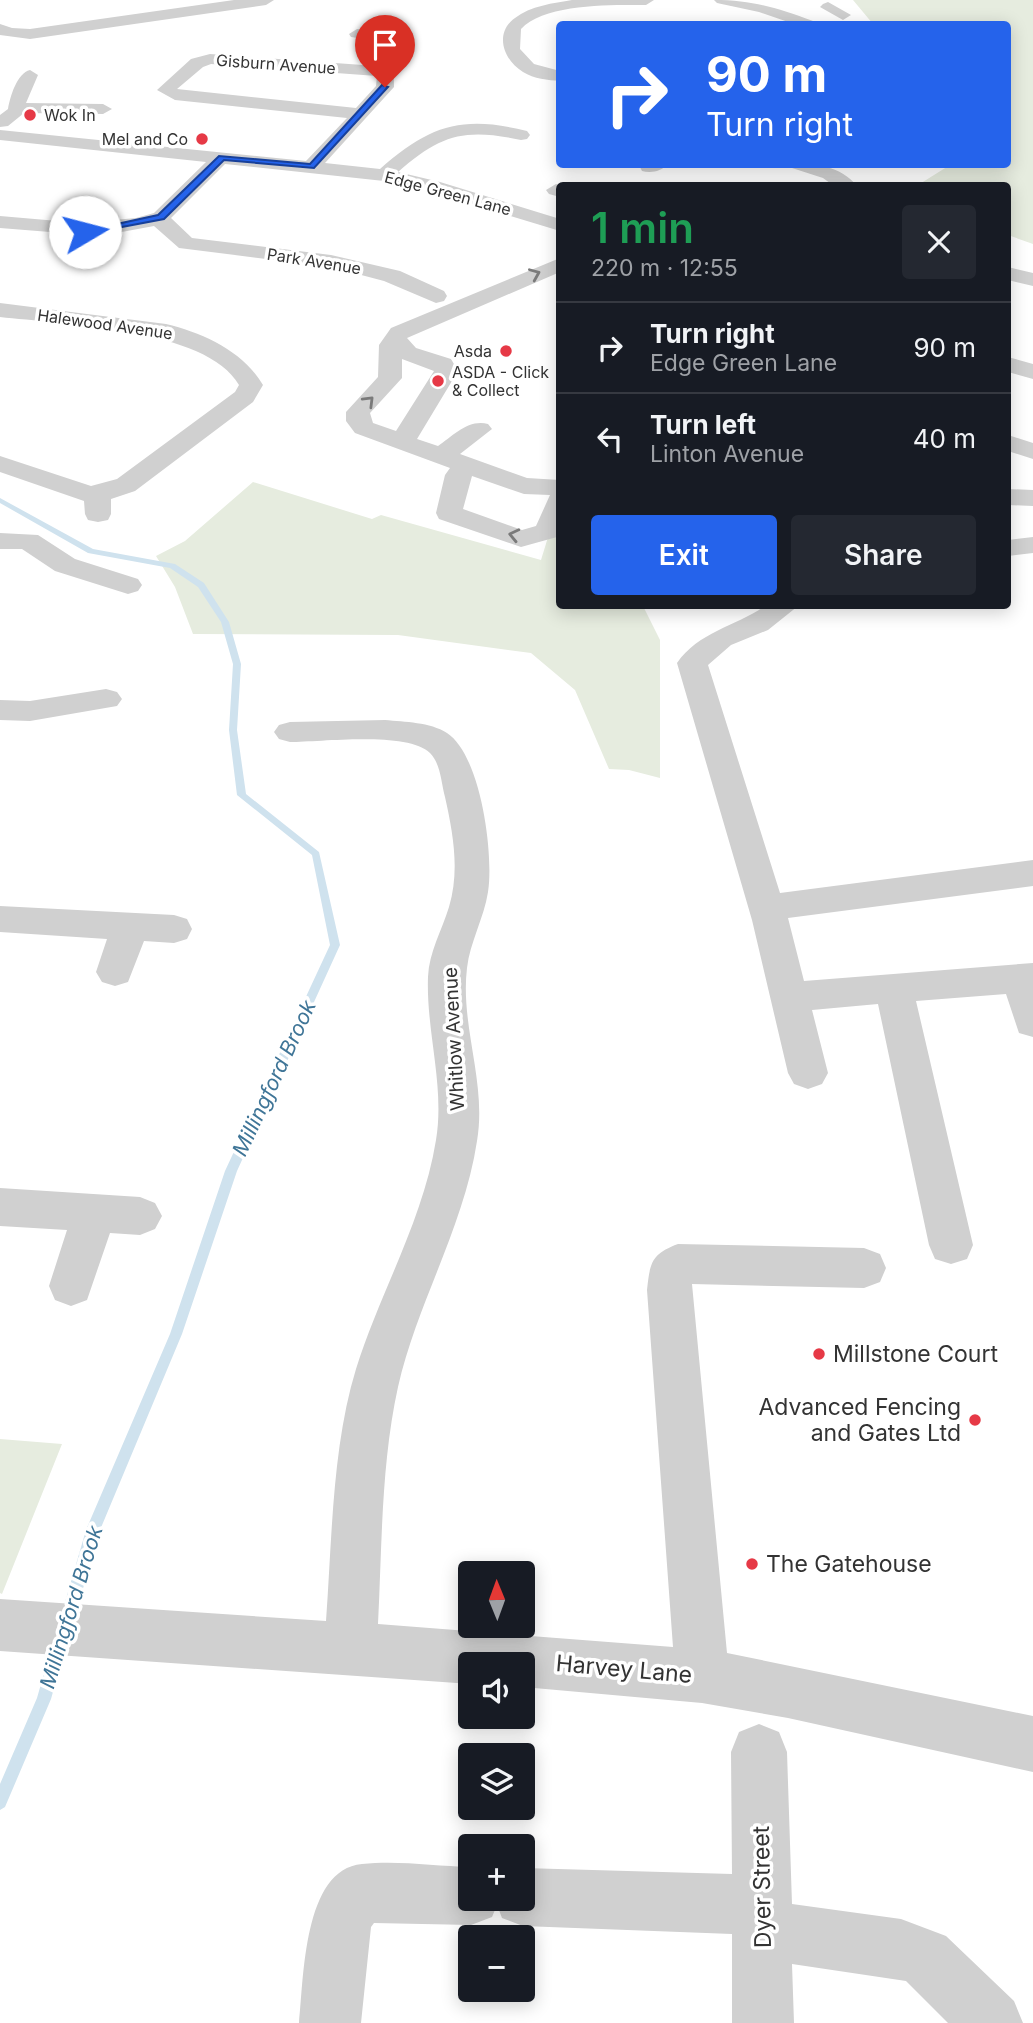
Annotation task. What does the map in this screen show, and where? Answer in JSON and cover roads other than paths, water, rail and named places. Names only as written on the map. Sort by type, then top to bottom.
[{"type":"street","points":[[0,29],[9,33],[30,34],[266,0]]},
{"type":"street","points":[[556,75],[537,72],[520,62],[510,46],[509,33],[518,22],[561,8],[646,0]]},
{"type":"street","points":[[722,0],[754,6],[800,21]]},
{"type":"street","points":[[806,21],[835,11]]},
{"type":"street","points":[[312,166],[385,87],[385,37],[357,34]]},
{"type":"street","name":"Gisburn Avenue","points":[[360,114],[175,95],[166,90],[197,63],[210,59],[385,72]]},
{"type":"street","points":[[516,79],[537,72]]},
{"type":"street","points":[[0,123],[15,114],[28,78],[6,82]]},
{"type":"street","points":[[19,107],[103,109]]},
{"type":"street","points":[[384,175],[423,143],[450,129],[486,127],[519,137]]},
{"type":"street","name":"Edge Green Lane","points":[[0,135],[384,175],[433,186],[556,224]]},
{"type":"street","points":[[0,222],[85,232],[161,217],[222,157]]},
{"type":"street","points":[[811,168],[830,174],[842,182]]},
{"type":"street","name":"Park Avenue","points":[[161,217],[161,222],[186,244],[331,261],[392,276],[436,296]]},
{"type":"street","points":[[556,266],[399,333],[391,345],[390,378],[358,412],[364,428],[524,486],[556,488]]},
{"type":"street","points":[[1011,273],[1033,280]]},
{"type":"street","name":"Halewood Avenue","points":[[0,311],[178,334],[237,366],[248,376],[249,390],[222,413],[97,504],[86,494],[55,481],[0,464]]},
{"type":"street","points":[[395,338],[408,353],[443,364],[446,371],[402,442]]},
{"type":"street","points":[[1011,365],[1033,372]]},
{"type":"street","points":[[198,407],[222,413]]},
{"type":"street","points":[[441,456],[479,429]]},
{"type":"street","points":[[1011,444],[1033,452]]},
{"type":"street","points":[[469,466],[458,475],[449,513],[521,539],[547,531],[556,510]]},
{"type":"street","points":[[1011,497],[1033,498]]},
{"type":"street","points":[[7,541],[28,541],[65,565],[128,585]]},
{"type":"street","points":[[1011,548],[1033,545]]},
{"type":"street","points":[[38,578],[65,565]]},
{"type":"street","points":[[779,609],[758,624],[720,639],[692,663],[766,908],[808,1073]]},
{"type":"street","points":[[0,710],[30,711],[106,698]]},
{"type":"street","name":"Whitlow Avenue","points":[[290,733],[406,732],[432,738],[448,753],[454,765],[473,870],[470,895],[450,955],[447,976],[458,1063],[460,1102],[457,1139],[444,1194],[397,1313],[378,1372],[366,1426],[350,1648]]},
{"type":"street","points":[[766,908],[1033,873]]},
{"type":"street","points":[[0,919],[174,929]]},
{"type":"street","points":[[115,972],[130,926]]},
{"type":"street","points":[[789,997],[1027,978],[1033,1022]]},
{"type":"street","points":[[894,989],[951,1245]]},
{"type":"street","points":[[0,1207],[140,1216]]},
{"type":"street","points":[[71,1286],[94,1213]]},
{"type":"street","points":[[702,1676],[669,1290],[671,1270],[678,1264],[864,1268]]},
{"type":"street","name":"Harvey Lane","points":[[14,1626],[350,1648],[702,1676],[788,1690],[1033,1744]]},
{"type":"street","name":"Dyer Street","points":[[759,1752],[763,1917],[762,2023]]},
{"type":"street","points":[[330,2023],[342,1916],[360,1893],[458,1896]]},
{"type":"street","points":[[535,1898],[763,1917],[901,1949],[925,1957],[992,2023]]},
{"type":"waterway","name":"Millingford Brook","points":[[0,500],[91,551],[172,566],[201,585],[225,622],[237,664],[233,730],[242,795],[316,854],[335,945],[231,1171],[176,1334],[93,1530],[68,1616]]},
{"type":"waterway","name":"Millingford Brook","points":[[0,1802],[44,1699],[60,1642]]},
{"type":"place","name":"Wok In","points":[[30,115]]},
{"type":"place","name":"Mel and Co","points":[[202,139]]},
{"type":"place","name":"Asda","points":[[506,351]]},
{"type":"place","name":"ASDA - Click & Collect","points":[[438,381]]},
{"type":"place","name":"Millstone Court","points":[[819,1354]]},
{"type":"place","name":"Advanced Fencing and Gates Ltd","points":[[975,1420]]},
{"type":"place","name":"The Gatehouse","points":[[752,1564]]}]
